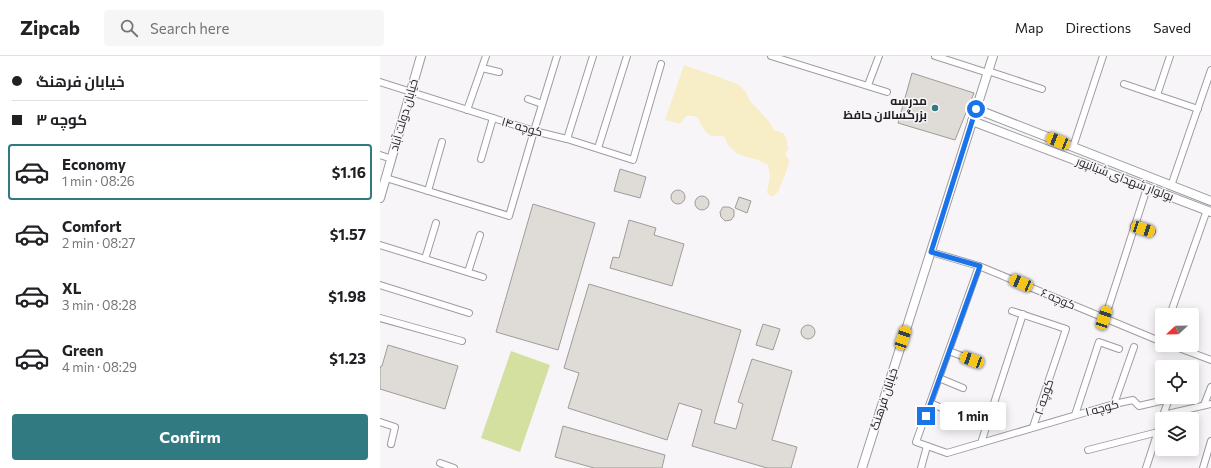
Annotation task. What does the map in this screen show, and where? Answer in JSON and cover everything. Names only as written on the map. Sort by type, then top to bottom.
[{"type":"street","name":"خیابان دولت آباد","points":[[380,198],[421,56]]},
{"type":"street","points":[[467,110],[486,56]]},
{"type":"street","points":[[386,178],[509,216],[557,56]]},
{"type":"street","points":[[568,139],[593,56]]},
{"type":"street","points":[[598,148],[626,56]]},
{"type":"street","points":[[771,56],[888,92]]},
{"type":"street","points":[[868,86],[878,56]]},
{"type":"street","points":[[935,56],[1042,89]]},
{"type":"street","name":"خیابان فرهنگ","points":[[862,468],[993,56]]},
{"type":"street","points":[[1073,147],[1104,56]]},
{"type":"street","points":[[1157,95],[1170,56]]},
{"type":"street","name":"کوچه ۱۴","points":[[380,82],[534,131],[568,139],[633,160],[661,64]]},
{"type":"street","points":[[482,68],[499,72]]},
{"type":"street","points":[[1171,186],[1211,70]]},
{"type":"street","points":[[1124,84],[1198,109]]},
{"type":"street","points":[[528,99],[542,104]]},
{"type":"street","name":"بولوار شهدای شبانپور","points":[[976,109],[1211,201]]},
{"type":"street","points":[[481,160],[493,118]]},
{"type":"street","points":[[995,129],[1000,118]]},
{"type":"street","name":"بولوار شهدای شبانپور","points":[[972,121],[1209,211]]},
{"type":"street","points":[[428,191],[442,142]]},
{"type":"street","points":[[380,155],[392,159]]},
{"type":"street","points":[[1104,318],[1147,188]]},
{"type":"street","points":[[1189,204],[1193,194]]},
{"type":"street","points":[[1173,308],[1209,211]]},
{"type":"street","points":[[425,259],[436,223]]},
{"type":"street","points":[[1134,226],[1152,232]]},
{"type":"street","points":[[468,272],[480,235]]},
{"type":"street","points":[[380,245],[483,277]]},
{"type":"street","name":"کوچه ۶","points":[[931,252],[980,266],[1104,318],[1155,337]]},
{"type":"street","points":[[921,468],[927,446],[916,442],[980,266]]},
{"type":"street","points":[[380,285],[469,313]]},
{"type":"street","points":[[982,443],[1023,314],[1012,311]]},
{"type":"street","name":"کوچه ۲","points":[[927,446],[947,453],[1034,427],[1066,329],[1023,314]]},
{"type":"street","points":[[380,318],[462,341]]},
{"type":"street","points":[[1075,415],[1099,342],[1119,349]]},
{"type":"street","points":[[1114,404],[1134,347]]},
{"type":"street","points":[[949,351],[972,360]]},
{"type":"street","points":[[1190,352],[1211,360]]},
{"type":"street","points":[[939,378],[964,388]]},
{"type":"street","points":[[1182,412],[1208,404],[1211,387]]},
{"type":"street","name":"کوچه ۱","points":[[1034,427],[1133,400],[1139,406],[1169,399],[1164,412]]},
{"type":"street","points":[[930,403],[951,412]]},
{"type":"street","points":[[380,422],[396,427],[391,444]]},
{"type":"street","points":[[1088,450],[1155,433]]},
{"type":"street","points":[[1146,468],[1155,441]]},
{"type":"street","points":[[1203,468],[1209,452],[1211,441]]},
{"type":"street","points":[[440,463],[454,468]]},
{"type":"green space","points":[[511,351],[550,365],[520,452],[481,438]]},
{"type":"sand","points":[[684,65],[738,84],[746,92],[750,101],[768,120],[774,130],[783,133],[786,137],[788,149],[785,154],[789,160],[788,167],[778,192],[772,197],[767,193],[770,176],[768,165],[756,159],[736,153],[728,145],[725,137],[712,136],[707,133],[698,118],[686,116],[680,124],[665,120]]},
{"type":"building","name":"مدرسه بزرگسالان حافظ","points":[[912,73],[974,93],[955,140],[898,123]]},
{"type":"building","points":[[620,169],[646,177],[640,198],[614,191]]},
{"type":"building","points":[[675,190],[681,190],[685,194],[685,200],[681,204],[675,204],[671,200],[671,194]]},
{"type":"building","points":[[699,196],[705,196],[709,200],[709,206],[705,210],[699,210],[695,206],[695,200]]},
{"type":"building","points":[[739,197],[751,201],[747,213],[735,208]]},
{"type":"building","points":[[533,204],[595,223],[558,350],[496,332]]},
{"type":"building","points":[[723,207],[729,207],[734,210],[734,216],[731,220],[725,221],[721,217],[720,212]]},
{"type":"building","points":[[629,220],[656,228],[654,235],[684,244],[672,286],[610,268],[613,257],[619,258]]},
{"type":"building","points":[[589,284],[741,330],[714,423],[736,429],[743,404],[738,402],[752,359],[792,371],[772,440],[797,447],[791,468],[767,468],[692,446],[702,410],[679,403],[667,440],[568,408],[579,373],[564,368]]},
{"type":"building","points":[[763,324],[780,329],[773,350],[756,345]]},
{"type":"building","points":[[805,325],[811,325],[815,329],[815,335],[811,339],[805,339],[801,335],[801,329]]},
{"type":"building","points":[[388,345],[458,366],[445,409],[380,389],[380,369]]},
{"type":"building","points":[[563,426],[665,455],[662,468],[594,468],[555,457]]},
{"type":"place","name":"مدرسه بزرگسالان حافظ","points":[[935,108]]},
{"type":"route","points":[[926,416],[980,266],[931,252],[976,109]]}]
